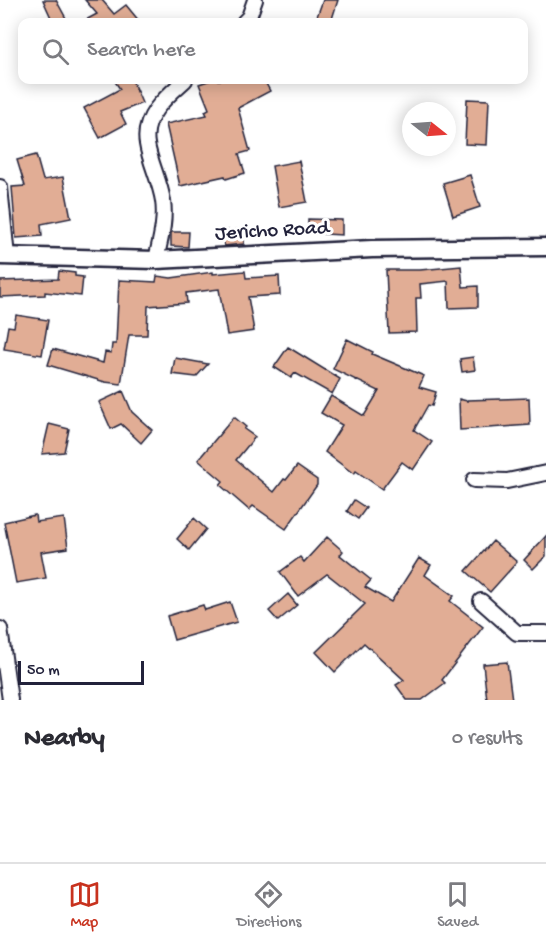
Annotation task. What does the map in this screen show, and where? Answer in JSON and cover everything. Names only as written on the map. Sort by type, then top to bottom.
[{"type":"street","points":[[248,18],[255,0]]},
{"type":"street","points":[[156,260],[162,233],[164,204],[147,143],[147,128],[154,112],[180,84]]},
{"type":"street","points":[[0,187],[4,257]]},
{"type":"street","name":"Jericho Road","points":[[4,257],[156,260],[372,249],[546,247]]},
{"type":"street","points":[[474,480],[507,481],[546,473]]},
{"type":"street","points":[[481,601],[517,633],[546,633]]},
{"type":"street","points":[[0,629],[10,700]]},
{"type":"building","points":[[43,0],[56,0],[66,18],[51,18]]},
{"type":"building","points":[[85,0],[102,0],[114,14],[126,5],[137,18],[90,18],[97,14]]},
{"type":"building","points":[[323,0],[338,0],[332,18],[316,18]]},
{"type":"building","points":[[117,84],[134,84],[142,103],[120,112],[126,124],[100,138],[84,108],[120,89]]},
{"type":"building","points":[[199,84],[266,84],[270,91],[238,108],[250,151],[239,154],[245,173],[226,179],[225,176],[180,186],[166,124],[207,115],[205,111],[209,109]]},
{"type":"building","points":[[467,99],[489,100],[487,145],[465,144]]},
{"type":"building","points":[[36,155],[43,180],[63,177],[71,218],[41,224],[42,236],[16,238],[12,187],[25,186],[17,160]]},
{"type":"building","points":[[299,161],[307,202],[279,207],[272,166]]},
{"type":"building","points":[[470,175],[480,207],[453,216],[443,183]]},
{"type":"building","points":[[308,219],[342,220],[342,235],[308,233]]},
{"type":"building","points":[[243,229],[244,244],[224,246],[221,231]]},
{"type":"building","points":[[171,232],[189,232],[188,247],[171,246]]},
{"type":"building","points":[[461,266],[463,287],[478,286],[478,307],[449,308],[448,281],[420,284],[421,298],[416,298],[417,332],[389,333],[386,270],[420,270]]},
{"type":"building","points":[[59,271],[75,273],[75,276],[83,277],[81,296],[45,292],[45,295],[0,297],[0,281],[58,279]]},
{"type":"building","points":[[245,271],[246,278],[279,276],[280,295],[248,297],[254,331],[227,335],[219,289],[186,293],[187,303],[148,306],[147,335],[129,335],[121,384],[105,382],[48,365],[53,349],[103,363],[105,352],[111,353],[112,344],[116,344],[119,280],[156,282],[157,276],[171,278],[213,272],[213,274]]},
{"type":"building","points":[[16,315],[48,320],[42,355],[4,349],[8,326],[14,327]]},
{"type":"building","points":[[347,339],[373,352],[372,354],[424,376],[419,387],[436,392],[432,406],[428,405],[414,430],[432,442],[413,470],[402,462],[382,489],[356,471],[354,474],[325,452],[342,425],[321,413],[331,396],[364,416],[379,391],[333,369]]},
{"type":"building","points":[[288,347],[340,379],[332,394],[295,373],[291,378],[274,367]]},
{"type":"building","points":[[473,357],[475,370],[462,372],[460,359]]},
{"type":"building","points":[[175,358],[208,364],[196,377],[172,374]]},
{"type":"building","points":[[123,391],[132,412],[152,430],[141,443],[121,424],[111,429],[99,402]]},
{"type":"building","points":[[529,398],[530,425],[460,430],[459,399],[467,401]]},
{"type":"building","points":[[234,417],[255,437],[236,460],[274,492],[297,466],[317,480],[317,485],[286,529],[253,506],[249,510],[220,485],[223,481],[198,460]]},
{"type":"building","points":[[49,424],[69,429],[64,452],[42,454]]},
{"type":"building","points":[[354,500],[366,508],[358,519],[347,511]]},
{"type":"building","points":[[35,515],[36,522],[64,518],[68,548],[41,552],[46,578],[16,583],[4,522]]},
{"type":"building","points":[[194,518],[206,529],[189,550],[177,539]]},
{"type":"building","points":[[546,536],[546,556],[533,569],[524,560]]},
{"type":"building","points":[[327,537],[343,551],[340,555],[371,580],[365,587],[391,602],[419,558],[431,565],[425,575],[454,596],[450,601],[483,627],[442,680],[445,683],[422,700],[407,700],[396,685],[404,680],[364,643],[335,672],[316,652],[365,604],[327,574],[298,596],[280,572],[300,557],[304,562]]},
{"type":"building","points":[[493,541],[517,562],[490,592],[466,571]]},
{"type":"building","points":[[288,594],[297,605],[278,621],[269,611]]},
{"type":"building","points":[[230,602],[237,622],[174,640],[167,616],[203,605],[205,610]]},
{"type":"building","points":[[507,662],[512,700],[487,700],[483,664]]}]
